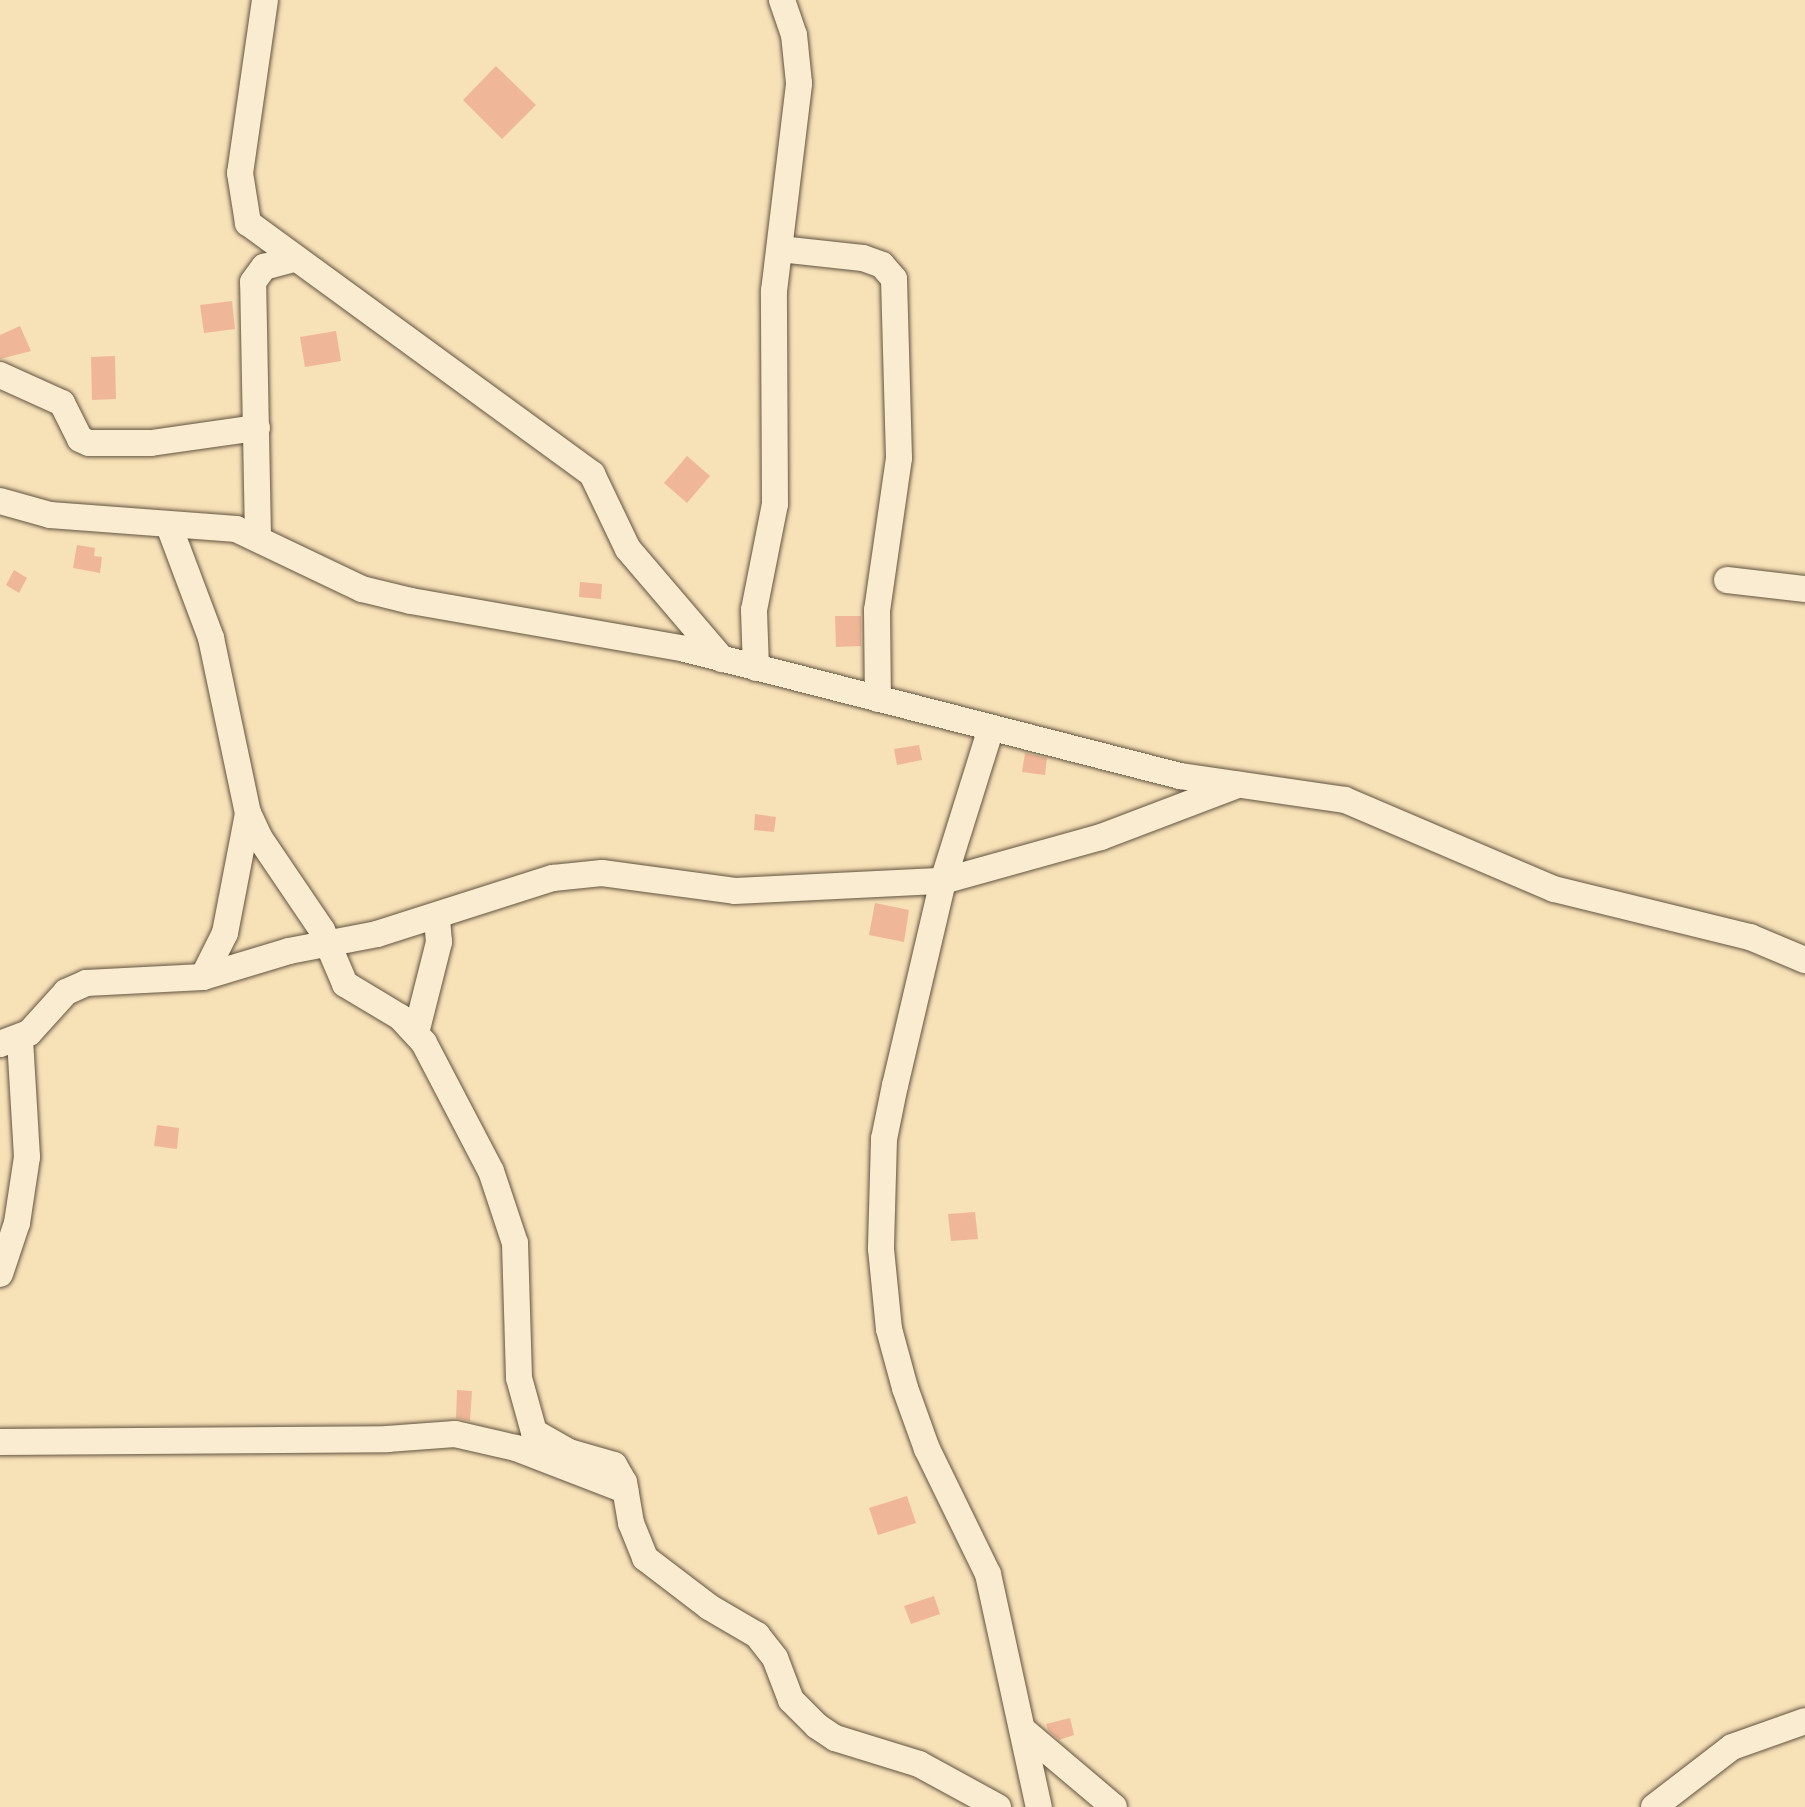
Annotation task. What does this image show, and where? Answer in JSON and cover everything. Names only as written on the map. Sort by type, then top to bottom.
[{"type":"street","points":[[265,0],[248,93],[243,199],[253,229],[592,474],[628,549],[722,659]]},
{"type":"street","points":[[756,668],[754,610],[775,504],[773,322],[799,83],[794,35],[782,0]]},
{"type":"street","points":[[780,249],[863,258],[882,265],[894,279],[899,458],[877,610],[878,699]]},
{"type":"street","points":[[258,537],[253,282],[264,267],[294,259]]},
{"type":"street","points":[[0,375],[62,403],[80,439],[89,443],[151,443],[257,428]]},
{"type":"street","points":[[0,501],[50,515],[236,529],[362,589],[722,659],[1180,776],[1358,804],[1554,889],[1750,937],[1805,960]]},
{"type":"street","points":[[169,526],[211,638],[248,813],[328,944],[345,984],[400,1017],[435,1059],[471,1129],[510,1223],[517,1261],[519,1378],[527,1419],[547,1442],[614,1465],[625,1490],[645,1558],[709,1607],[757,1635],[775,1658],[791,1700],[817,1726],[835,1738],[919,1764],[998,1807]]},
{"type":"street","points":[[1727,580],[1805,589]]},
{"type":"street","points":[[991,728],[943,881],[884,1139],[884,1291],[905,1388],[927,1449],[988,1574],[1039,1807]]},
{"type":"street","points":[[0,1274],[17,1223],[27,1157],[10,1041],[75,986],[203,977],[437,917],[579,874],[735,891],[943,881],[1101,837],[1238,785]]},
{"type":"street","points":[[203,977],[225,933],[248,813]]},
{"type":"street","points":[[416,1033],[439,942],[437,917]]},
{"type":"street","points":[[2,1441],[387,1439],[455,1434],[516,1448],[625,1490]]},
{"type":"street","points":[[1654,1807],[1732,1747],[1805,1721]]},
{"type":"street","points":[[1023,1730],[1114,1807]]},
{"type":"building","points":[[496,66],[536,105],[502,139],[463,100]]},
{"type":"building","points":[[232,301],[235,329],[204,333],[200,305]]},
{"type":"building","points":[[20,326],[31,351],[0,359],[0,335]]},
{"type":"building","points":[[336,331],[341,361],[305,367],[300,337]]},
{"type":"building","points":[[115,356],[116,399],[92,400],[91,357]]},
{"type":"building","points":[[687,456],[710,476],[687,503],[664,483]]},
{"type":"building","points":[[77,545],[95,548],[94,556],[102,557],[100,573],[73,568]]},
{"type":"building","points":[[14,570],[27,578],[19,593],[6,585]]},
{"type":"building","points":[[580,582],[602,584],[601,599],[579,597]]},
{"type":"building","points":[[835,616],[861,616],[861,646],[836,647]]},
{"type":"building","points":[[919,745],[922,760],[897,765],[894,749]]},
{"type":"building","points":[[1025,753],[1047,758],[1045,775],[1022,772]]},
{"type":"building","points":[[755,814],[776,817],[774,832],[754,830]]},
{"type":"building","points":[[875,903],[909,910],[904,942],[869,935]]},
{"type":"building","points":[[157,1125],[179,1128],[177,1149],[154,1146]]},
{"type":"building","points":[[975,1212],[978,1239],[951,1241],[948,1214]]},
{"type":"building","points":[[457,1390],[472,1391],[470,1421],[456,1418]]},
{"type":"building","points":[[907,1496],[916,1523],[878,1535],[869,1508]]},
{"type":"building","points":[[934,1596],[940,1614],[911,1624],[904,1606]]},
{"type":"building","points":[[1070,1718],[1074,1735],[1059,1740],[1048,1730],[1046,1724]]}]
